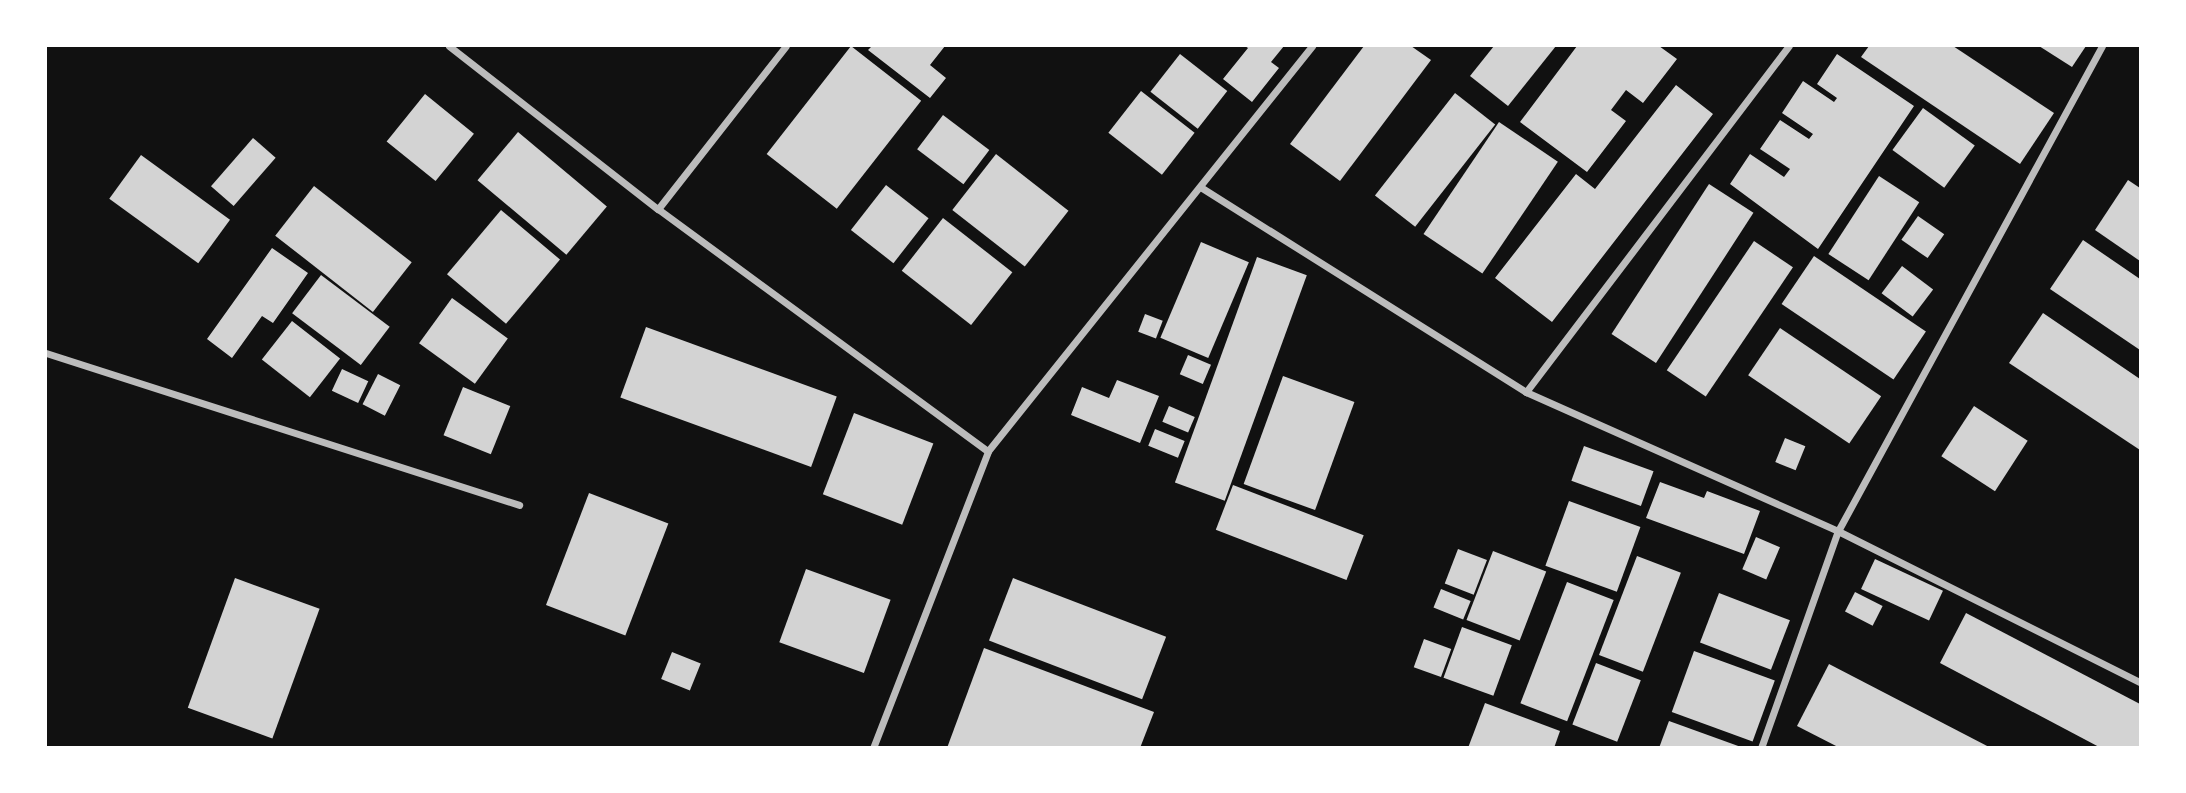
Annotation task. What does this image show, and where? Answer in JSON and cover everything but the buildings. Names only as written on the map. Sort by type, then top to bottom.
[{"type":"street","points":[[449,46],[658,209],[988,450]]},
{"type":"street","points":[[658,209],[786,46]]},
{"type":"street","points":[[873,747],[988,450],[1202,188],[1312,46]]},
{"type":"street","points":[[1526,392],[1789,46]]},
{"type":"street","points":[[1760,747],[1838,531],[2102,46]]},
{"type":"street","points":[[1202,188],[1526,392],[1838,531],[2140,682]]},
{"type":"street","points":[[46,353],[519,505]]}]
